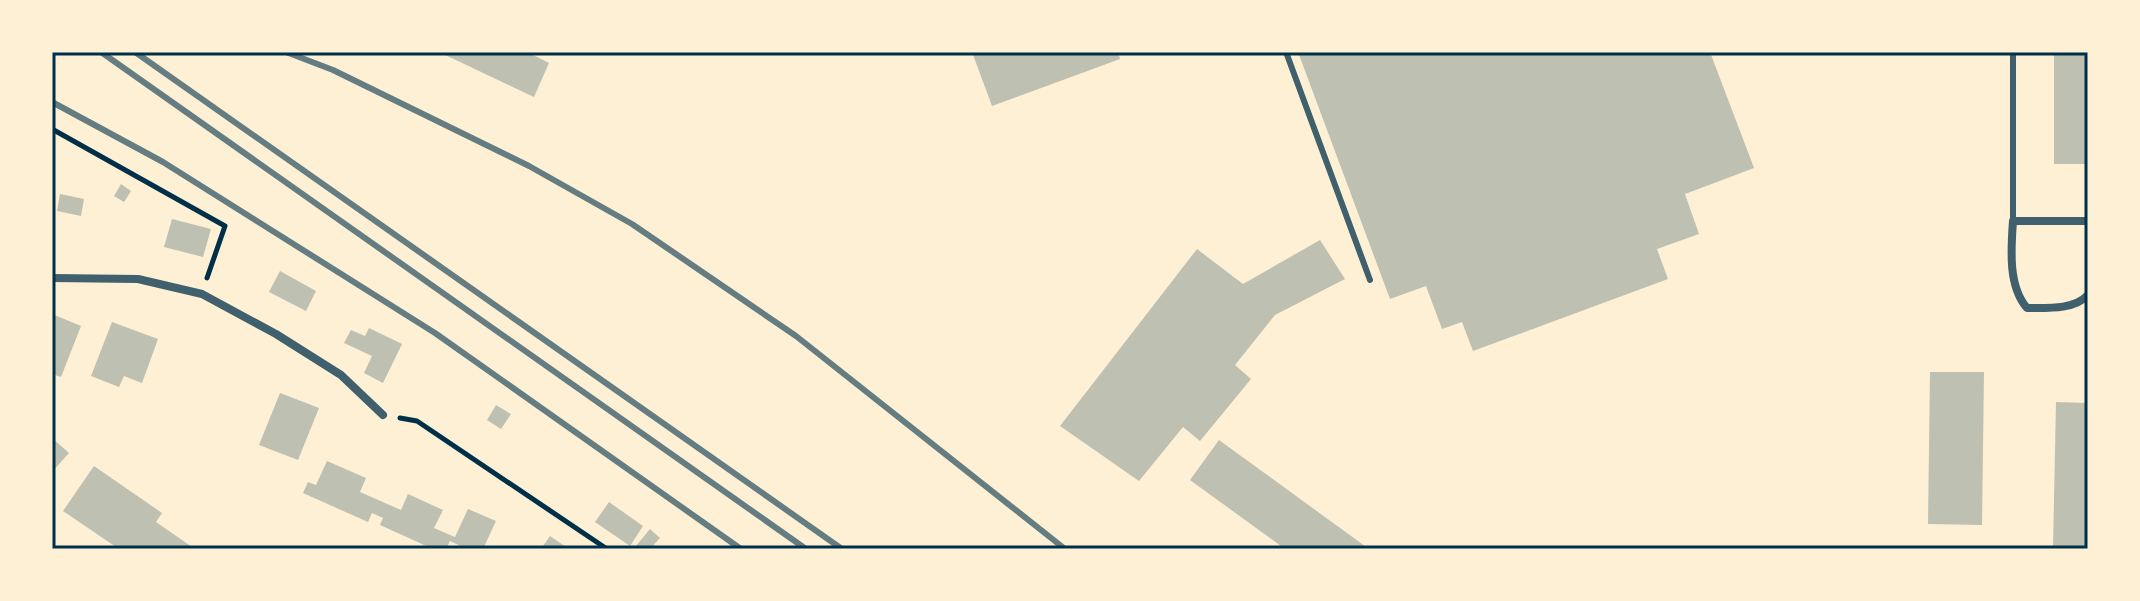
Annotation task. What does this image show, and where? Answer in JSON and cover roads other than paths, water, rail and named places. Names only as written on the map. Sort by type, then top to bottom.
[{"type":"street","points":[[2088,221],[2013,221],[2011,246],[2017,296],[2027,308],[2050,308],[2081,302],[2088,295]]},
{"type":"street","points":[[52,278],[138,279],[202,294],[276,334],[341,375],[383,415]]},
{"type":"lane","points":[[1286,52],[1370,280]]},
{"type":"lane","points":[[2013,52],[2013,221]]},
{"type":"railway","points":[[101,52],[806,549]]},
{"type":"railway","points":[[135,52],[842,549]]},
{"type":"railway","points":[[286,52],[333,70],[529,166],[632,224],[796,336],[1065,549]]},
{"type":"railway","points":[[52,102],[163,162],[435,333],[741,549]]}]
